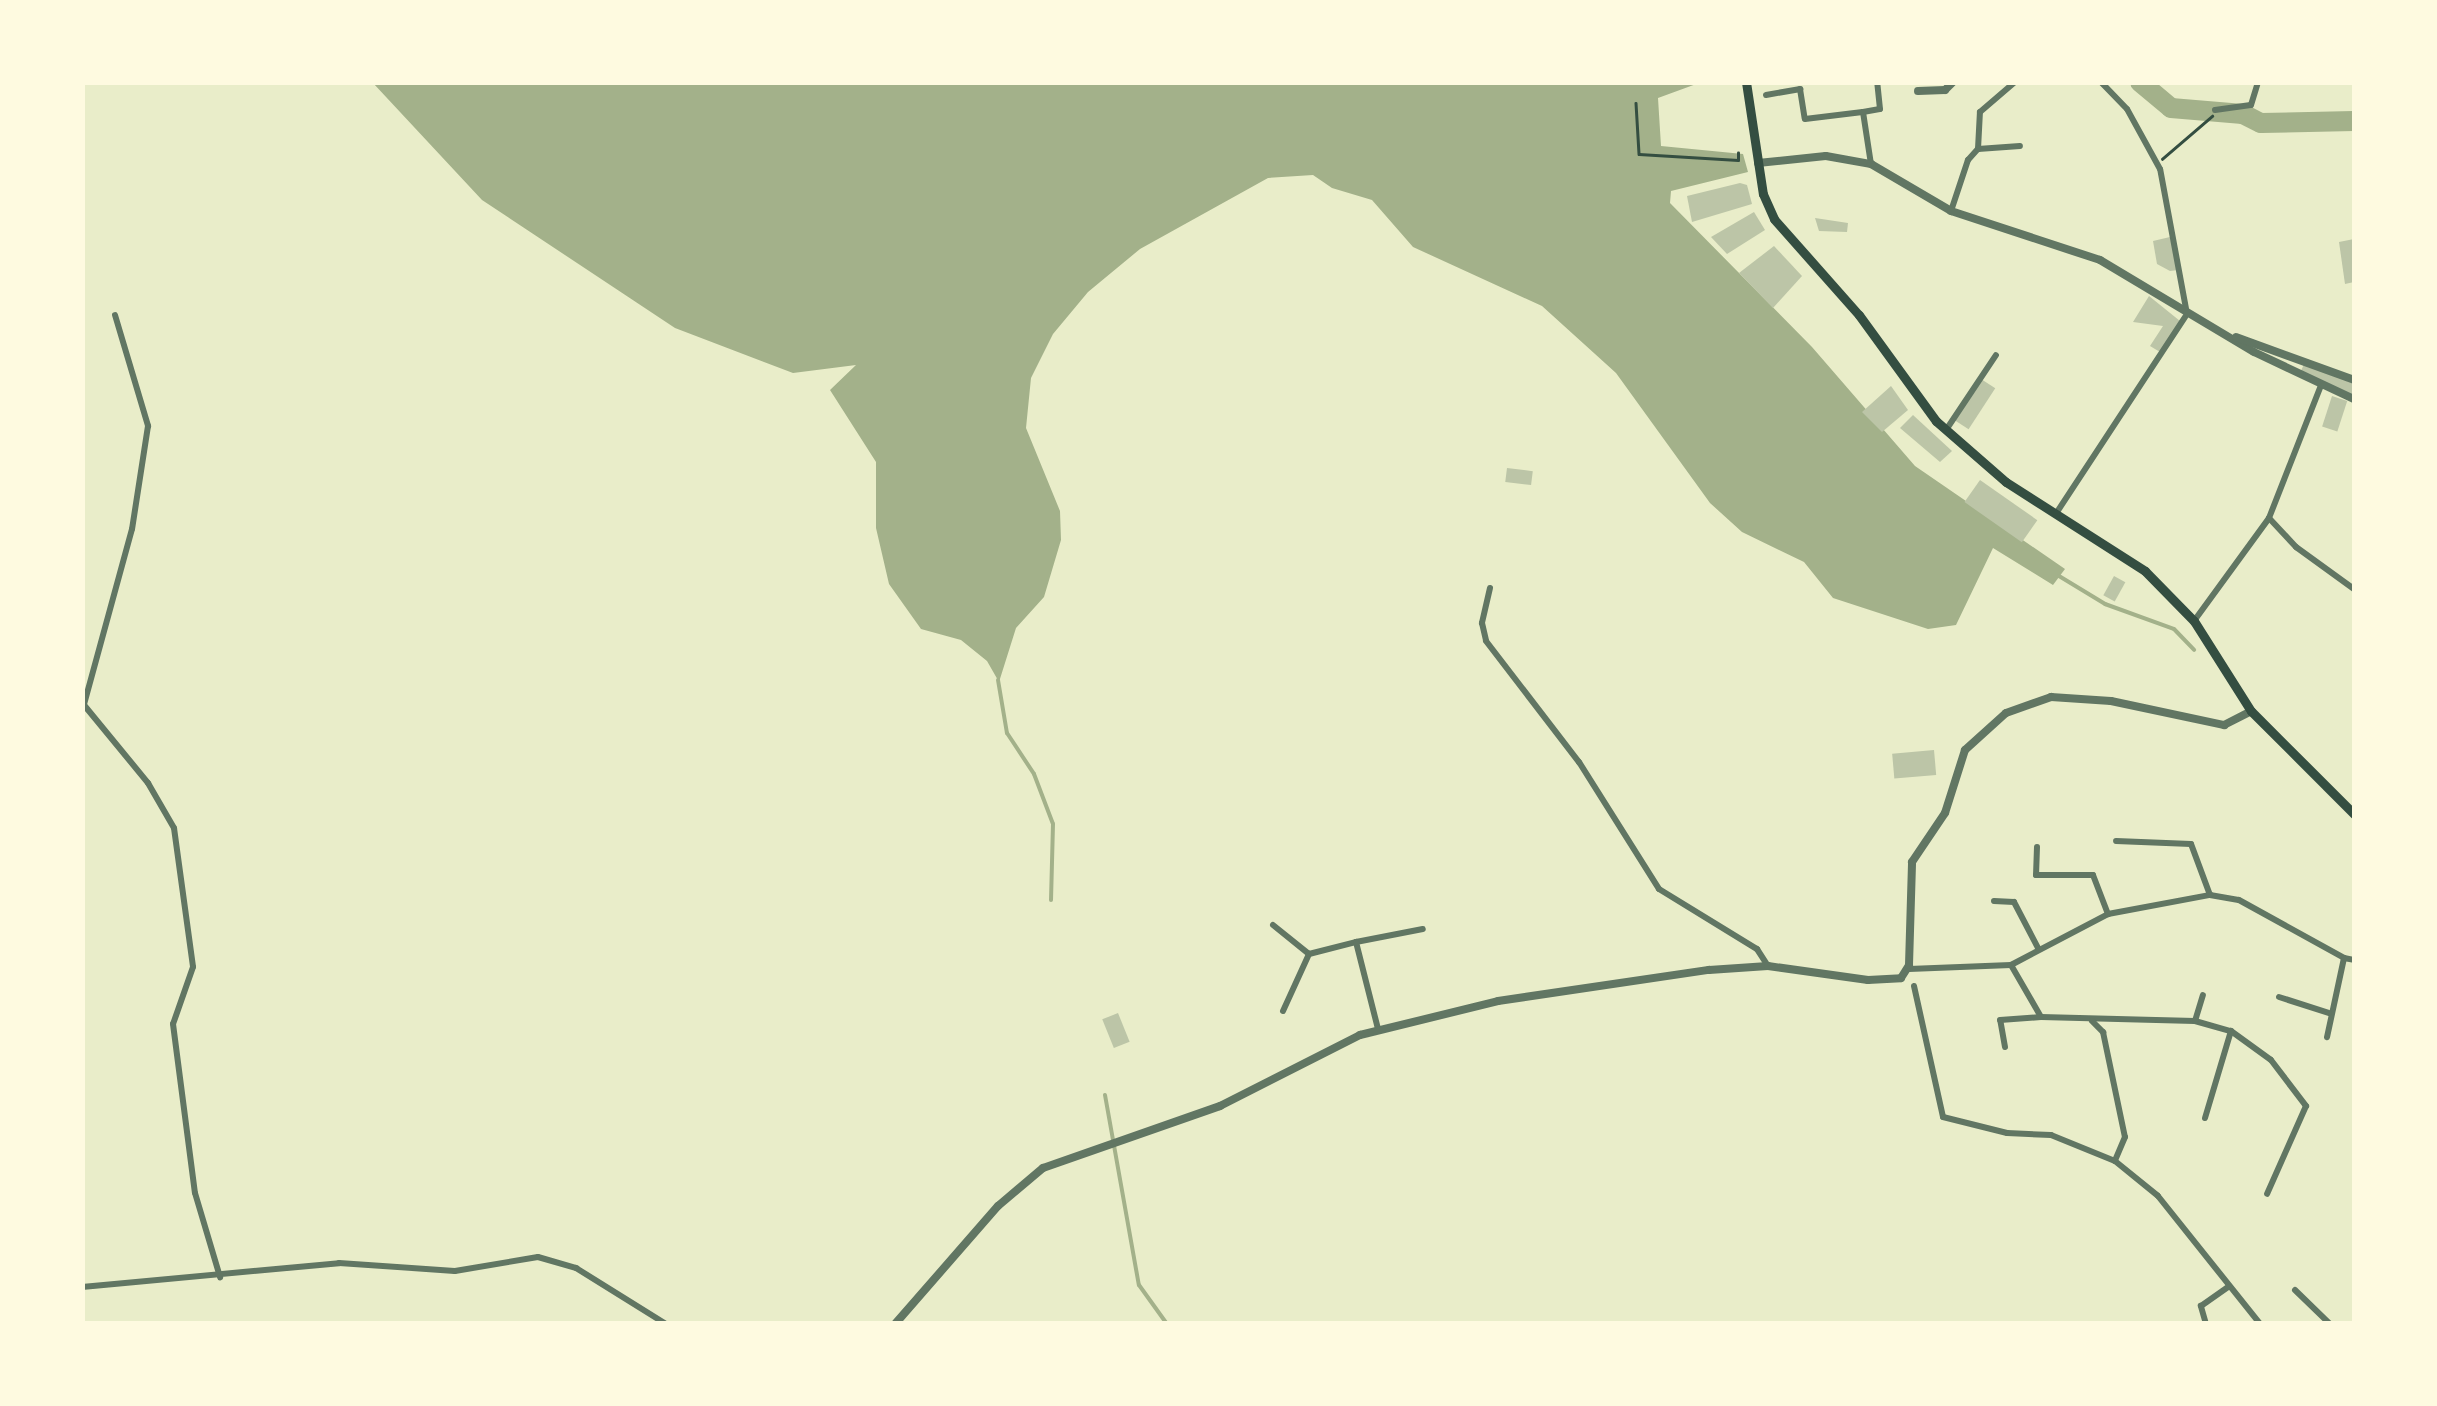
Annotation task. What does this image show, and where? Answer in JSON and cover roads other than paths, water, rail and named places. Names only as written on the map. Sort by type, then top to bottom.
[{"type":"main road","points":[[1746,82],[1758,163],[1774,219],[1859,315],[1946,430],[2006,482],[2145,571],[2194,621],[2251,711],[2354,814]]},
{"type":"street","points":[[1766,94],[1800,89],[1805,119],[1880,110],[1878,82]]},
{"type":"street","points":[[1918,90],[1945,90],[1953,82]]},
{"type":"street","points":[[1951,211],[1968,160],[1978,149],[1980,112],[2015,82]]},
{"type":"street","points":[[2076,82],[2088,82]]},
{"type":"street","points":[[2057,512],[2187,314],[2156,162],[2126,109],[2101,82]]},
{"type":"street","points":[[2213,114],[2251,106],[2258,82]]},
{"type":"street","points":[[1863,112],[1870,164]]},
{"type":"street","points":[[1978,149],[2020,146]]},
{"type":"street","points":[[1758,163],[1826,156],[1870,164],[1951,211],[2086,254],[2187,314],[2354,399]]},
{"type":"street","points":[[115,315],[148,426],[132,529],[84,705],[146,780],[174,828],[193,972],[173,1024],[193,1184],[220,1277]]},
{"type":"street","points":[[2227,335],[2354,380]]},
{"type":"street","points":[[1946,430],[1996,354]]},
{"type":"street","points":[[2194,621],[2269,518],[2321,385]]},
{"type":"street","points":[[2269,518],[2296,547],[2354,589]]},
{"type":"street","points":[[1490,588],[1482,623],[1486,641],[1579,762],[1659,889],[1757,950],[1768,966]]},
{"type":"street","points":[[1909,969],[1912,862],[1945,812],[1965,750],[2006,712],[2051,698],[2111,701],[2224,725],[2251,711]]},
{"type":"street","points":[[2116,841],[2191,844],[2210,894]]},
{"type":"street","points":[[2037,847],[2036,874],[2093,876],[2108,914]]},
{"type":"street","points":[[895,1324],[1018,1186],[1052,1163],[1210,1110],[1378,1029],[1578,987],[1768,966],[1876,981],[1896,980],[1909,969],[2012,964],[2108,914],[2210,894],[2251,906],[2354,960]]},
{"type":"street","points":[[1994,902],[2014,902],[2038,948]]},
{"type":"street","points":[[1273,925],[1309,954]]},
{"type":"street","points":[[1309,954],[1422,928]]},
{"type":"street","points":[[1356,942],[1378,1029]]},
{"type":"street","points":[[1283,1011],[1309,954]]},
{"type":"street","points":[[2327,1037],[2329,1012],[2344,958]]},
{"type":"street","points":[[2012,964],[2041,1017]]},
{"type":"street","points":[[1914,986],[1943,1118],[2008,1133],[2052,1135],[2115,1161],[2158,1196],[2260,1324]]},
{"type":"street","points":[[2195,1021],[2204,995]]},
{"type":"street","points":[[2280,998],[2329,1012]]},
{"type":"street","points":[[2005,1047],[2000,1020],[2041,1017],[2195,1021],[2231,1031],[2271,1060],[2306,1106],[2266,1194]]},
{"type":"street","points":[[2091,1020],[2103,1032],[2125,1137],[2115,1161]]},
{"type":"street","points":[[2205,1118],[2231,1031]]},
{"type":"street","points":[[82,1287],[340,1264],[455,1271],[545,1258],[576,1268],[666,1324]]},
{"type":"street","points":[[2206,1324],[2201,1306],[2228,1287]]},
{"type":"street","points":[[2295,1290],[2330,1324]]},
{"type":"waterway","points":[[2140,82],[2171,108],[2243,114],[2261,123],[2354,121]]},
{"type":"waterway","points":[[2059,576],[2105,604],[2174,629],[2194,650]]},
{"type":"waterway","points":[[998,680],[1007,733],[1034,774],[1053,824],[1051,900]]},
{"type":"waterway","points":[[1105,1095],[1139,1285],[1167,1324]]}]
